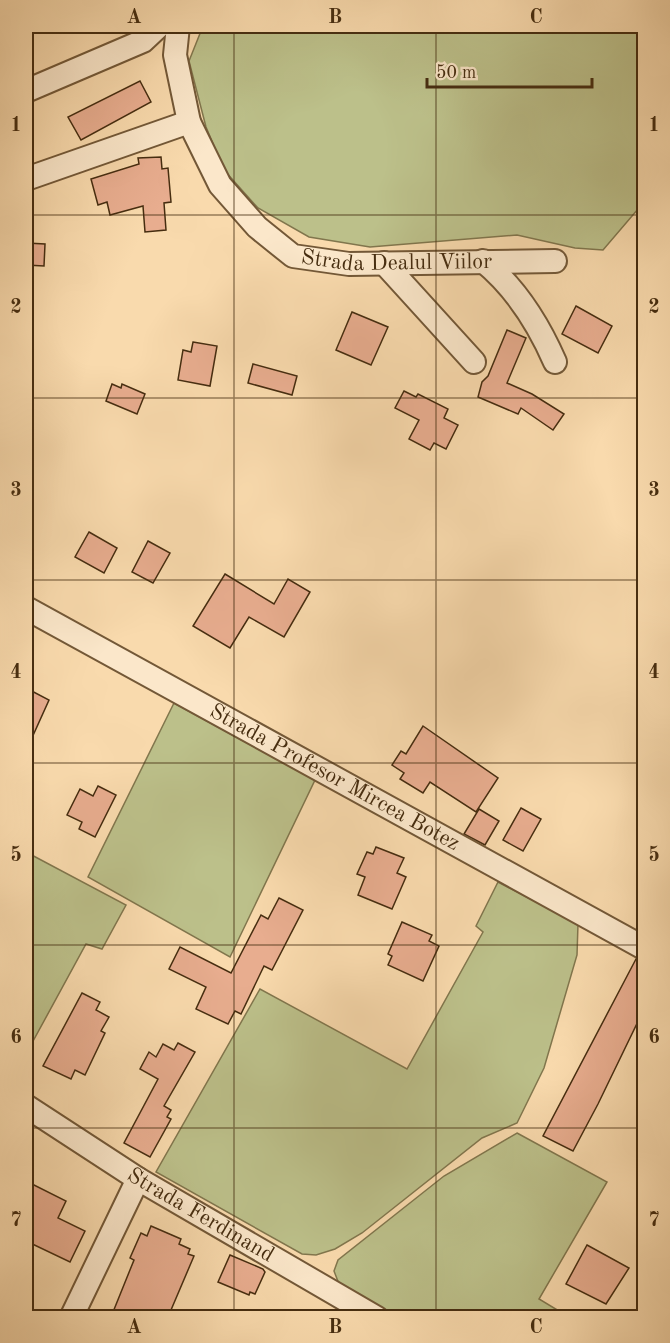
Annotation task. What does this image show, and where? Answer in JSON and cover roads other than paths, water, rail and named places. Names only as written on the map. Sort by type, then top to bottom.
[{"type":"street","points":[[26,91],[143,41],[159,26]]},
{"type":"street","name":"Strada Dealul Viilor","points":[[178,26],[175,55],[189,122],[220,185],[256,227],[292,256],[349,264],[555,261]]},
{"type":"street","points":[[26,179],[189,122]]},
{"type":"street","points":[[483,261],[502,277],[523,303],[544,336],[555,362]]},
{"type":"street","points":[[384,263],[474,362]]},
{"type":"street","name":"Strada Profesor Mircea Botez","points":[[26,608],[645,948]]},
{"type":"street","name":"Strada Ferdinand","points":[[26,1107],[138,1179],[377,1317]]},
{"type":"street","points":[[71,1317],[138,1179]]}]
